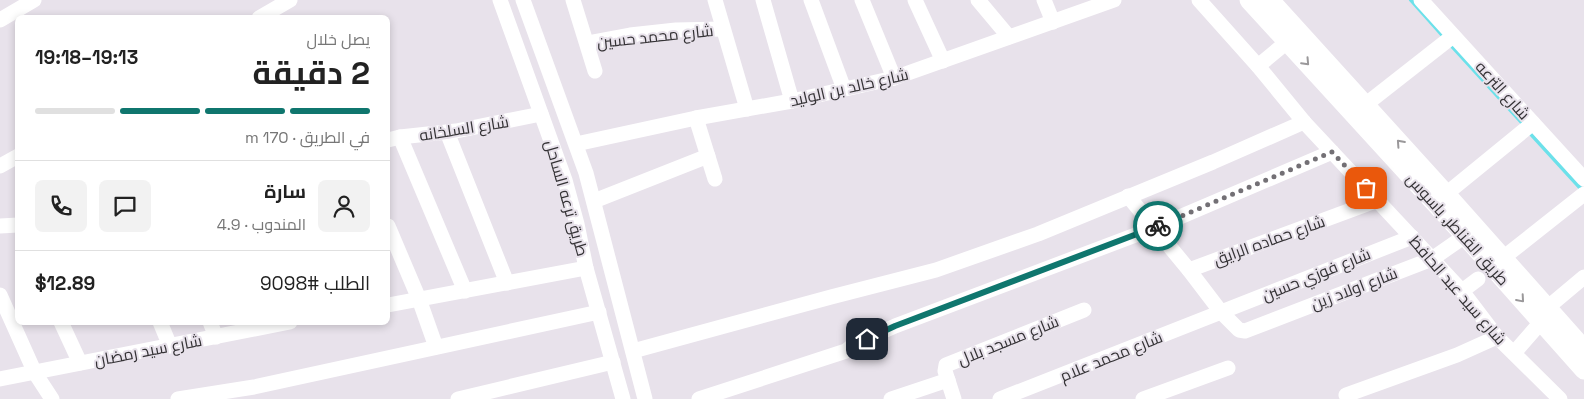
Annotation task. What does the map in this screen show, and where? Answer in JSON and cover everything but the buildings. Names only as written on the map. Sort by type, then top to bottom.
[{"type":"main road","name":"طريق القناطر, باسوس","points":[[1250,0],[1465,236],[1544,315],[1584,349]]},
{"type":"main road","name":"طريق القناطر, باسوس","points":[[1270,0],[1503,258],[1584,370]]},
{"type":"street","points":[[0,20],[34,0]]},
{"type":"street","points":[[265,15],[290,0]]},
{"type":"street","name":"طريق ترعه الساحل","points":[[500,0],[565,180],[586,268],[623,399]]},
{"type":"street","name":"طريق ترعه الساحل","points":[[522,0],[586,173],[645,399]]},
{"type":"street","points":[[573,0],[595,71]]},
{"type":"street","points":[[715,0],[747,109]]},
{"type":"street","points":[[763,0],[792,101]]},
{"type":"street","points":[[811,0],[844,89]]},
{"type":"street","points":[[862,0],[894,78]]},
{"type":"street","points":[[915,0],[943,61]]},
{"type":"street","points":[[978,0],[1009,37]]},
{"type":"street","points":[[1044,0],[1053,22]]},
{"type":"street","name":"شارع خالد بن الوليد","points":[[576,144],[696,118],[792,101],[894,78],[1114,0]]},
{"type":"street","name":"شارع سيد عبد الحافظ","points":[[1199,0],[1258,66],[1304,122],[1462,291],[1497,337],[1560,399]]},
{"type":"street","name":"شارع الترعه","points":[[1421,0],[1584,179]]},
{"type":"street","name":"شارع محمد حسين","points":[[587,43],[630,35],[676,30],[723,29]]},
{"type":"street","points":[[1365,105],[1453,36]]},
{"type":"street","points":[[1258,66],[1287,42]]},
{"type":"street","name":"شارع السلخانه","points":[[394,139],[447,132],[541,114]]},
{"type":"street","points":[[696,118],[715,179]]},
{"type":"street","points":[[633,350],[936,270],[1038,234],[1213,162],[1304,122]]},
{"type":"street","points":[[1446,194],[1533,124]]},
{"type":"street","points":[[447,132],[507,283]]},
{"type":"street","points":[[394,139],[465,291]]},
{"type":"street","points":[[699,399],[846,351],[853,345],[895,326],[1154,228],[1332,152]]},
{"type":"street","points":[[594,201],[708,156]]},
{"type":"street","points":[[0,166],[15,158]]},
{"type":"street","points":[[1503,258],[1584,194]]},
{"type":"street","points":[[1128,196],[1221,312]]},
{"type":"street","name":"شارع حماده الرايق","points":[[1189,270],[1378,200]]},
{"type":"street","points":[[0,226],[15,226]]},
{"type":"street","points":[[390,231],[419,299],[436,347]]},
{"type":"street","name":"شارع اولاد زين","points":[[1221,312],[1239,330],[1245,331],[1432,258],[1465,236]]},
{"type":"street","name":"شارع فوزي حسين","points":[[1221,312],[1412,237]]},
{"type":"street","points":[[390,305],[586,268]]},
{"type":"street","points":[[1514,353],[1544,315],[1584,277]]},
{"type":"street","points":[[1462,291],[1478,279]]},
{"type":"street","points":[[0,295],[35,373],[52,399]]},
{"type":"street","name":"شارع مسجد بلال","points":[[891,399],[948,380],[945,372],[946,365],[1084,310]]},
{"type":"street","points":[[178,399],[256,393],[436,347],[599,312]]},
{"type":"street","name":"شارع محمد علام","points":[[1000,399],[1221,312]]},
{"type":"street","points":[[62,325],[80,363]]},
{"type":"street","points":[[161,325],[170,346]]},
{"type":"street","name":"شارع سيد رمضان","points":[[0,379],[170,346],[213,330],[260,325]]},
{"type":"street","points":[[1346,395],[1449,358],[1497,337]]},
{"type":"street","points":[[458,399],[613,362]]},
{"type":"street","points":[[1143,399],[1228,368]]},
{"type":"street","points":[[948,380],[954,399]]},
{"type":"waterway","points":[[1411,0],[1444,37]]},
{"type":"waterway","points":[[1449,43],[1525,126]]},
{"type":"waterway","points":[[1529,132],[1583,191]]},
{"type":"way so far","points":[[1158,226],[1332,152],[1366,188]]},
{"type":"route","points":[[867,339],[895,326],[1158,226]]}]
